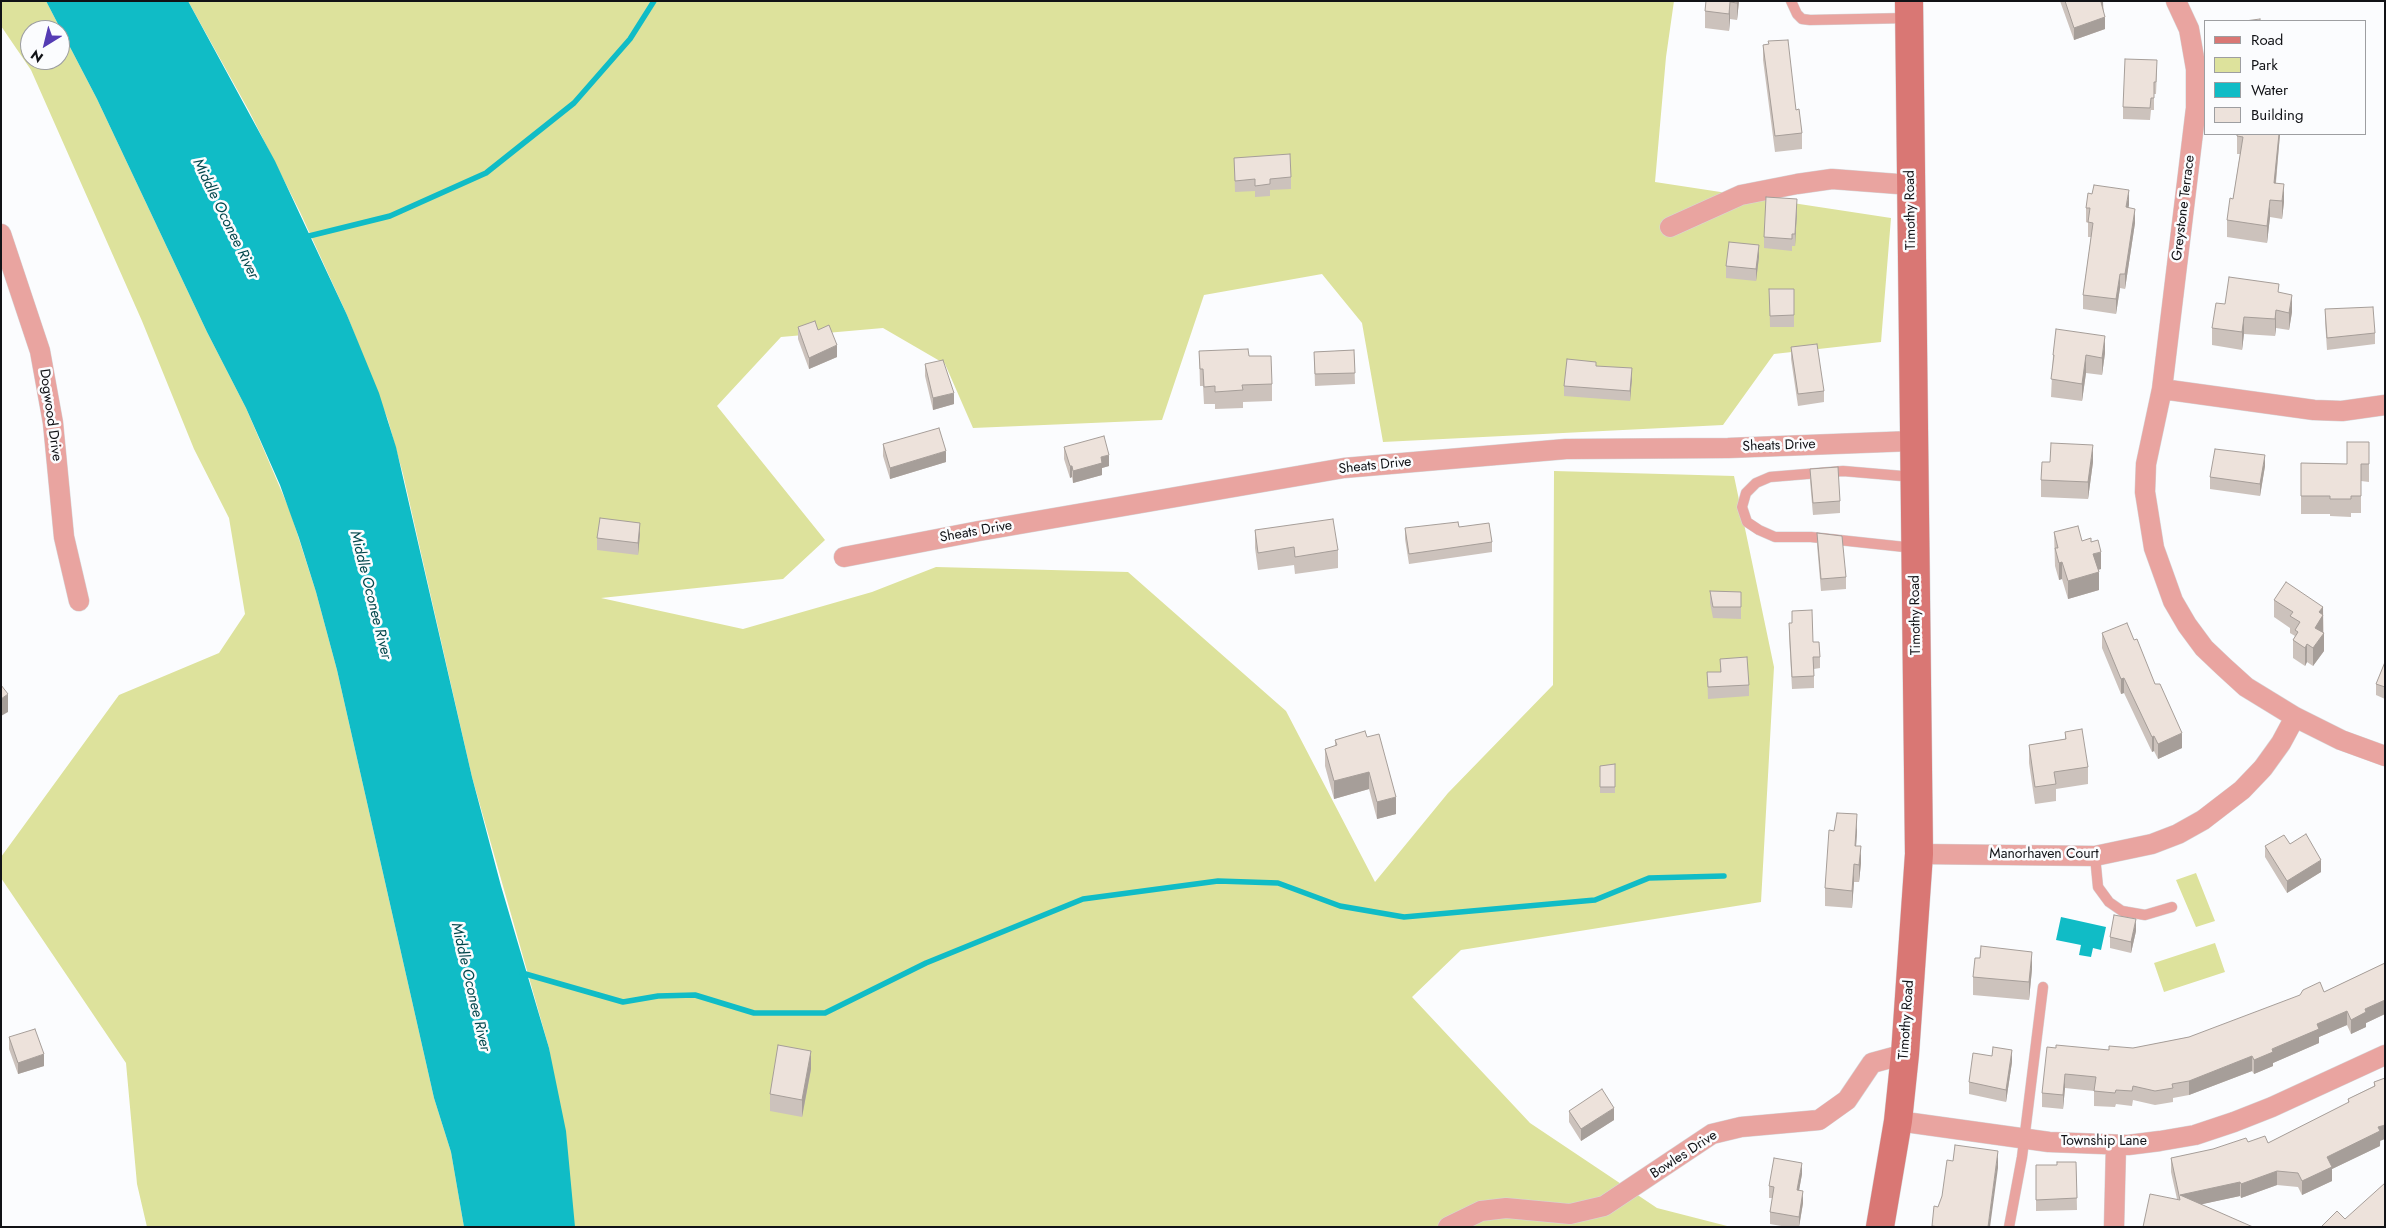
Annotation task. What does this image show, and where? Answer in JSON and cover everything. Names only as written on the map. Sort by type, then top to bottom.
[{"type":"main road","name":"Timothy Road","points":[[1880,1227],[1898,1121],[1905,1054],[1919,854],[1909,10]]},
{"type":"street","name":"Greystone Terrace","points":[[2176,1],[2190,37],[2196,69],[2196,108],[2162,388],[2146,464],[2145,492],[2152,539],[2162,575],[2172,601],[2204,648],[2246,687],[2295,717],[2340,740],[2385,756]]},
{"type":"street","points":[[1670,227],[1741,195],[1797,184],[1832,179],[1911,185]]},
{"type":"street","name":"Dogwood Drive","points":[[1,234],[40,352],[53,423],[64,536],[79,601]]},
{"type":"street","points":[[2162,388],[2314,410],[2342,411],[2385,405]]},
{"type":"street","name":"Sheats Drive","points":[[844,558],[979,531],[1344,468],[1566,449],[1728,448],[1913,440]]},
{"type":"street","name":"Manorhaven Court","points":[[1919,854],[2095,856],[2152,844],[2178,834],[2203,820],[2242,790],[2263,768],[2281,743],[2295,717]]},
{"type":"street","name":"Bowles Drive","points":[[1448,1227],[1481,1211],[1506,1208],[1570,1214],[1604,1206],[1712,1134],[1741,1127],[1819,1120],[1847,1100],[1872,1064],[1905,1054]]},
{"type":"street","name":"Township Lane","points":[[1898,1121],[2024,1139],[2116,1145],[2186,1137],[2229,1124],[2272,1107],[2385,1055]]},
{"type":"street","points":[[2114,1227],[2116,1145]]},
{"type":"lane","points":[[1791,1],[1797,14],[1802,19],[1810,20],[1909,10]]},
{"type":"lane","points":[[1914,477],[1843,471],[1770,477],[1756,483],[1746,493],[1742,507],[1747,522],[1775,537],[1811,537],[1915,548]]},
{"type":"lane","points":[[2095,856],[2098,887],[2109,902],[2122,911],[2145,915],[2172,907]]},
{"type":"lane","points":[[2009,1227],[2024,1139],[2043,987]]},
{"type":"green space","points":[[1,1],[46,1],[56,20],[20,20],[20,54],[1,26]]},
{"type":"green space","points":[[188,1],[1674,1],[1666,57],[1655,182],[1891,218],[1881,342],[1774,354],[1723,425],[1383,442],[1362,323],[1322,274],[1204,295],[1162,420],[973,428],[945,364],[883,328],[781,337],[717,406],[825,540],[783,579],[601,598],[743,629],[872,592],[936,567],[1128,572],[1286,711],[1375,882],[1448,793],[1553,685],[1554,471],[1734,476],[1774,667],[1761,902],[1461,950],[1412,997],[1530,1123],[1657,1208],[1731,1227],[574,1227],[549,1048],[472,777],[403,474],[388,420],[347,315],[300,212],[249,111]]},
{"type":"green space","points":[[70,47],[97,99],[207,332],[246,408],[290,511],[316,592],[337,670],[434,1098],[451,1152],[464,1227],[147,1227],[137,1184],[126,1063],[1,878],[1,857],[119,695],[219,653],[245,614],[229,518],[194,449],[142,321],[31,70],[70,70]]},
{"type":"green space","points":[[2196,873],[2215,921],[2196,927],[2176,880]]},
{"type":"green space","points":[[2215,943],[2225,972],[2164,992],[2154,963]]},
{"type":"water","name":"Middle Oconee River","points":[[46,1],[188,1],[275,161],[347,315],[379,393],[396,447],[472,777],[501,886],[549,1048],[566,1131],[575,1227],[464,1227],[451,1152],[434,1098],[337,670],[299,538],[280,485],[246,408],[207,332],[97,99],[70,47],[70,20],[56,20]]},
{"type":"water","points":[[2061,917],[2106,927],[2101,950],[2093,948],[2091,957],[2079,955],[2081,945],[2056,940]]},
{"type":"building","points":[[1706,1],[1737,1],[1737,3],[1730,2],[1729,14],[1705,11]]},
{"type":"building","points":[[2065,1],[2103,1],[2101,2],[2105,17],[2074,28]]},
{"type":"building","points":[[1788,40],[1796,110],[1799,109],[1802,133],[1775,136],[1763,45],[1769,44],[1768,41]]},
{"type":"building","points":[[2125,59],[2157,60],[2154,98],[2151,98],[2150,108],[2123,107]]},
{"type":"building","points":[[2279,135],[2274,183],[2284,184],[2282,201],[2270,200],[2267,226],[2227,220],[2230,198],[2233,199],[2243,137],[2237,136]]},
{"type":"building","points":[[1290,154],[1291,177],[1270,179],[1270,184],[1255,186],[1255,179],[1235,181],[1234,158]]},
{"type":"building","points":[[2094,185],[2129,190],[2126,207],[2135,209],[2125,274],[2120,274],[2116,299],[2083,295],[2093,223],[2088,222],[2090,208],[2086,208],[2088,193],[2092,194]]},
{"type":"building","points":[[1766,197],[1797,199],[1795,234],[1792,234],[1792,239],[1764,237]]},
{"type":"building","points":[[1729,242],[1759,245],[1756,269],[1726,266]]},
{"type":"building","points":[[2229,277],[2279,284],[2278,292],[2292,295],[2289,313],[2276,310],[2275,319],[2244,317],[2242,332],[2212,328],[2216,303],[2225,304]]},
{"type":"building","points":[[1769,289],[1794,289],[1794,315],[1770,316]]},
{"type":"building","points":[[2373,307],[2375,333],[2327,338],[2325,309]]},
{"type":"building","points":[[815,321],[818,330],[829,325],[837,345],[809,358],[798,327]]},
{"type":"building","points":[[2056,329],[2105,336],[2102,358],[2086,355],[2082,384],[2051,379]]},
{"type":"building","points":[[1817,344],[1824,391],[1798,394],[1791,347]]},
{"type":"building","points":[[1248,349],[1249,356],[1271,356],[1272,384],[1242,385],[1243,390],[1215,392],[1215,386],[1204,387],[1199,351]]},
{"type":"building","points":[[1354,350],[1355,373],[1315,374],[1314,352]]},
{"type":"building","points":[[1567,359],[1596,362],[1596,366],[1632,368],[1630,391],[1564,386]]},
{"type":"building","points":[[943,360],[954,393],[933,398],[925,364]]},
{"type":"building","points":[[939,428],[946,451],[890,468],[883,444]]},
{"type":"building","points":[[1104,436],[1109,455],[1101,457],[1102,463],[1073,471],[1064,447]]},
{"type":"building","points":[[2347,442],[2369,442],[2369,464],[2361,464],[2361,496],[2351,496],[2351,499],[2330,499],[2330,496],[2301,496],[2301,463],[2347,464]]},
{"type":"building","points":[[2051,443],[2093,445],[2088,482],[2041,480],[2042,462],[2050,462]]},
{"type":"building","points":[[2215,449],[2265,455],[2260,484],[2210,477]]},
{"type":"building","points":[[1838,467],[1840,501],[1813,503],[1810,469]]},
{"type":"building","points":[[600,518],[640,523],[638,543],[597,538]]},
{"type":"building","points":[[1333,519],[1338,550],[1295,557],[1294,547],[1258,553],[1255,530]]},
{"type":"building","points":[[1458,522],[1459,527],[1489,523],[1492,542],[1409,554],[1405,528]]},
{"type":"building","points":[[2078,526],[2082,541],[2091,538],[2091,542],[2098,540],[2101,552],[2093,554],[2099,572],[2068,581],[2062,562],[2059,563],[2055,548],[2058,548],[2054,532]]},
{"type":"building","points":[[1817,533],[1842,536],[1846,577],[1821,579]]},
{"type":"building","points":[[2286,582],[2323,607],[2319,612],[2323,615],[2315,628],[2324,633],[2313,648],[2307,644],[2305,648],[2293,640],[2298,632],[2295,630],[2300,622],[2290,616],[2293,612],[2274,600]]},
{"type":"building","points":[[1710,591],[1741,592],[1741,607],[1713,607]]},
{"type":"building","points":[[1812,610],[1813,642],[1819,642],[1820,657],[1813,657],[1814,676],[1792,677],[1789,623],[1792,623],[1792,611]]},
{"type":"building","points":[[2127,623],[2134,640],[2137,639],[2155,684],[2160,684],[2182,733],[2158,744],[2154,736],[2152,737],[2124,678],[2121,679],[2102,633]]},
{"type":"building","points":[[1747,657],[1749,685],[1708,687],[1707,672],[1721,672],[1720,659]]},
{"type":"building","points":[[2385,662],[2385,687],[2376,684]]},
{"type":"building","points":[[1,685],[8,694],[1,699]]},
{"type":"building","points":[[2082,729],[2088,767],[2054,772],[2056,784],[2035,787],[2029,745],[2066,739],[2065,732]]},
{"type":"building","points":[[1365,731],[1367,737],[1379,734],[1396,797],[1377,802],[1369,772],[1334,781],[1325,749],[1337,745],[1335,740]]},
{"type":"building","points":[[1615,764],[1615,787],[1600,787],[1600,766]]},
{"type":"building","points":[[1837,813],[1857,814],[1855,846],[1861,846],[1859,865],[1854,864],[1852,891],[1825,888],[1829,830],[1834,831]]},
{"type":"building","points":[[2306,834],[2321,860],[2287,881],[2265,846],[2284,835],[2290,844]]},
{"type":"building","points":[[2114,915],[2136,919],[2131,942],[2110,937]]},
{"type":"building","points":[[1981,946],[2032,952],[2029,982],[1973,977],[1975,958],[1980,958]]},
{"type":"building","points":[[2385,963],[2385,1000],[2365,1009],[2366,1012],[2351,1020],[2347,1011],[2317,1024],[2319,1029],[2272,1049],[2273,1052],[2254,1060],[2252,1056],[2189,1081],[2172,1084],[2173,1088],[2155,1091],[2133,1086],[2132,1091],[2116,1090],[2115,1093],[2094,1091],[2096,1077],[2065,1074],[2063,1095],[2042,1093],[2047,1047],[2056,1048],[2056,1045],[2109,1050],[2109,1046],[2133,1048],[2189,1037],[2300,995],[2303,990],[2320,982],[2324,992]]},
{"type":"building","points":[[35,1029],[44,1054],[18,1063],[9,1037]]},
{"type":"building","points":[[778,1045],[811,1051],[802,1100],[770,1094]]},
{"type":"building","points":[[1993,1047],[2012,1050],[2006,1090],[1969,1082],[1973,1053],[1992,1056]]},
{"type":"building","points":[[2385,1078],[2385,1125],[2378,1127],[2380,1131],[2327,1157],[2332,1167],[2302,1181],[2298,1173],[2277,1171],[2241,1184],[2240,1182],[2180,1195],[2253,1227],[2143,1227],[2150,1194],[2180,1200],[2171,1158],[2213,1149],[2246,1138],[2248,1142],[2265,1136],[2268,1143],[2349,1102],[2348,1099],[2375,1086],[2374,1082]]},
{"type":"building","points":[[1602,1089],[1614,1108],[1581,1129],[1569,1111]]},
{"type":"building","points":[[1955,1145],[1998,1151],[1988,1227],[1932,1226],[1934,1206],[1938,1207],[1942,1196],[1947,1160],[1953,1161]]},
{"type":"building","points":[[1774,1158],[1802,1163],[1797,1190],[1803,1191],[1799,1217],[1770,1212],[1774,1187],[1769,1186]]},
{"type":"building","points":[[2057,1162],[2076,1162],[2077,1198],[2036,1200],[2036,1165],[2057,1165]]},
{"type":"building","points":[[2385,1183],[2385,1227],[2321,1227],[2337,1211],[2345,1219]]},
{"type":"waterway","points":[[305,237],[390,216],[486,173],[574,103],[630,39],[654,1]]},
{"type":"waterway","points":[[522,973],[623,1002],[658,996],[695,995],[754,1013],[825,1013],[926,963],[1083,899],[1218,881],[1278,883],[1340,906],[1404,917],[1595,900],[1649,878],[1724,876]]}]
